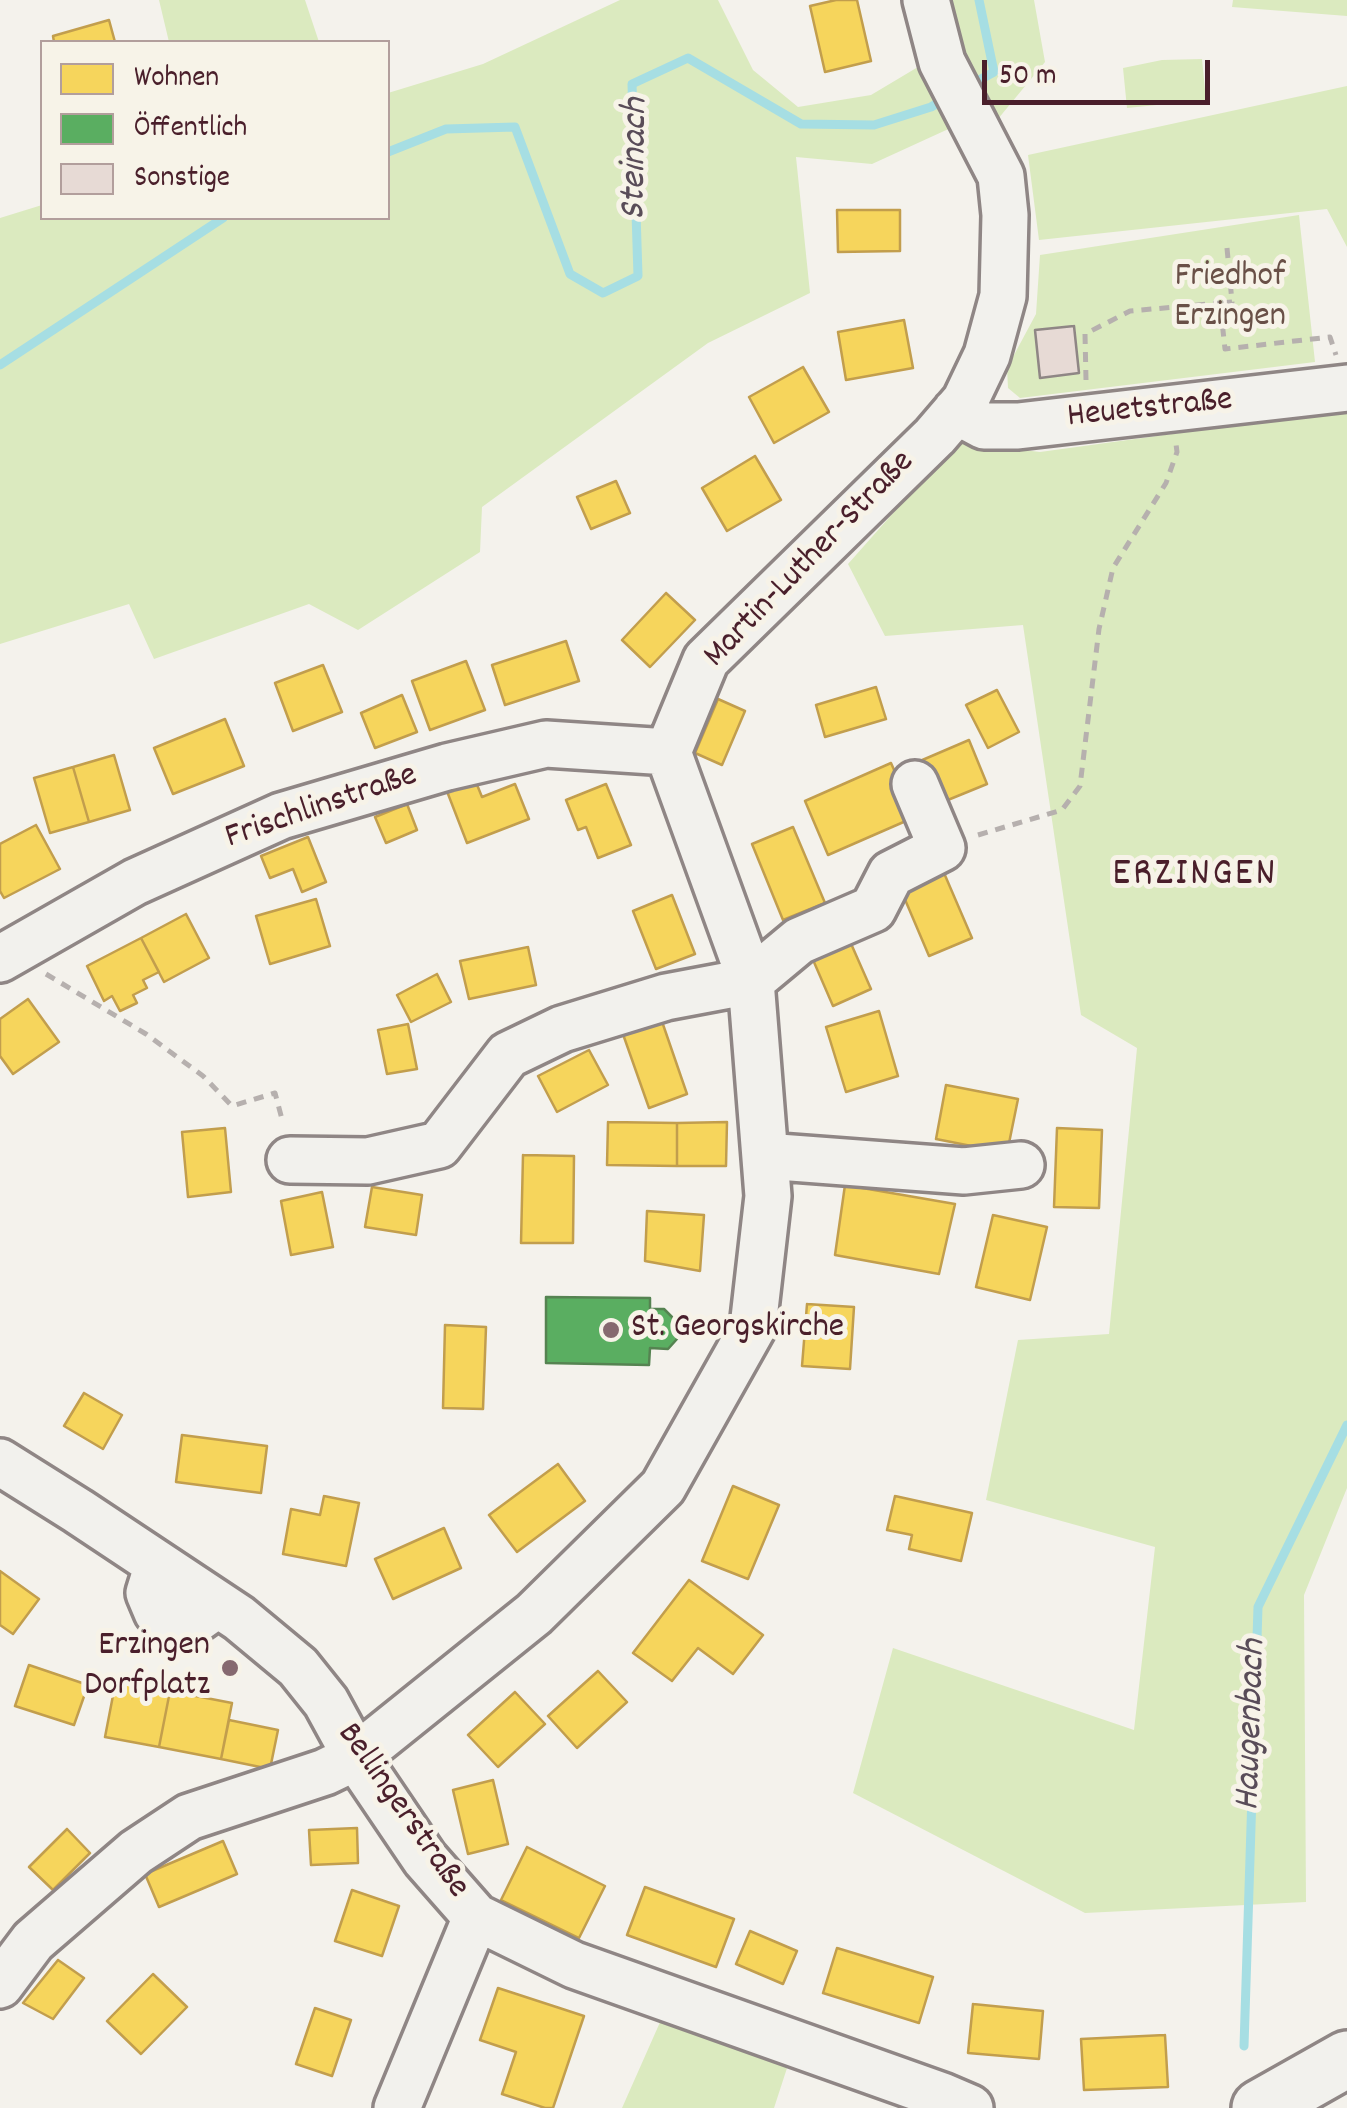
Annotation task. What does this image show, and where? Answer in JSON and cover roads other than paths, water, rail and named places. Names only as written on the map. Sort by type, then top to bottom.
[{"type":"main road","points":[[1260,2108],[1347,2059]]},
{"type":"street","name":"Martin-Luther-Straße","points":[[668,752],[706,660],[935,436],[965,401],[987,356],[1003,296],[1005,215],[1001,176],[942,62],[926,0]]},
{"type":"street","name":"Heuetstraße","points":[[956,412],[984,426],[1018,426],[1174,408],[1344,379]]},
{"type":"street","name":"Frischlinstraße","points":[[6,943],[280,816],[447,767],[546,744],[668,752]]},
{"type":"street","points":[[0,1985],[33,1941],[136,1852],[189,1817],[326,1772],[356,1757],[534,1614],[663,1488],[753,1327],[768,1196],[751,981],[668,752]]},
{"type":"street","points":[[290,1160],[368,1161],[440,1146],[508,1055],[562,1029],[649,1002],[751,981],[799,942],[873,908],[891,874],[942,848],[914,784]]},
{"type":"street","points":[[766,1156],[964,1171],[1021,1165]]},
{"type":"street","points":[[0,1510],[19,1474]]},
{"type":"street","name":"Bellingerstraße","points":[[19,1474],[239,1618],[298,1667],[326,1702],[356,1757],[425,1859],[476,1917],[574,1965],[970,2108]]},
{"type":"street","points":[[397,2108],[476,1917]]},
{"type":"waterway","name":"Steinach","points":[[970,85],[994,72],[979,0]]},
{"type":"waterway","name":"Steinach","points":[[390,151],[446,129],[515,127],[570,274],[603,293],[638,276],[632,84],[688,58],[801,124],[874,125],[931,107],[948,97]]},
{"type":"waterway","name":"Steinach","points":[[0,365],[220,220]]},
{"type":"waterway","name":"Haugenbach","points":[[1244,2046],[1258,1607],[1347,1425]]},
{"type":"place","name":"St. Georgskirche","points":[[611,1330]]},
{"type":"place","name":"Erzingen Dorfplatz","points":[[230,1668]]},
{"type":"district","name":"ERZINGEN","points":[[1195,878]]},
{"type":"park label","name":"Friedhof Erzingen","points":[[1230,299]]}]
